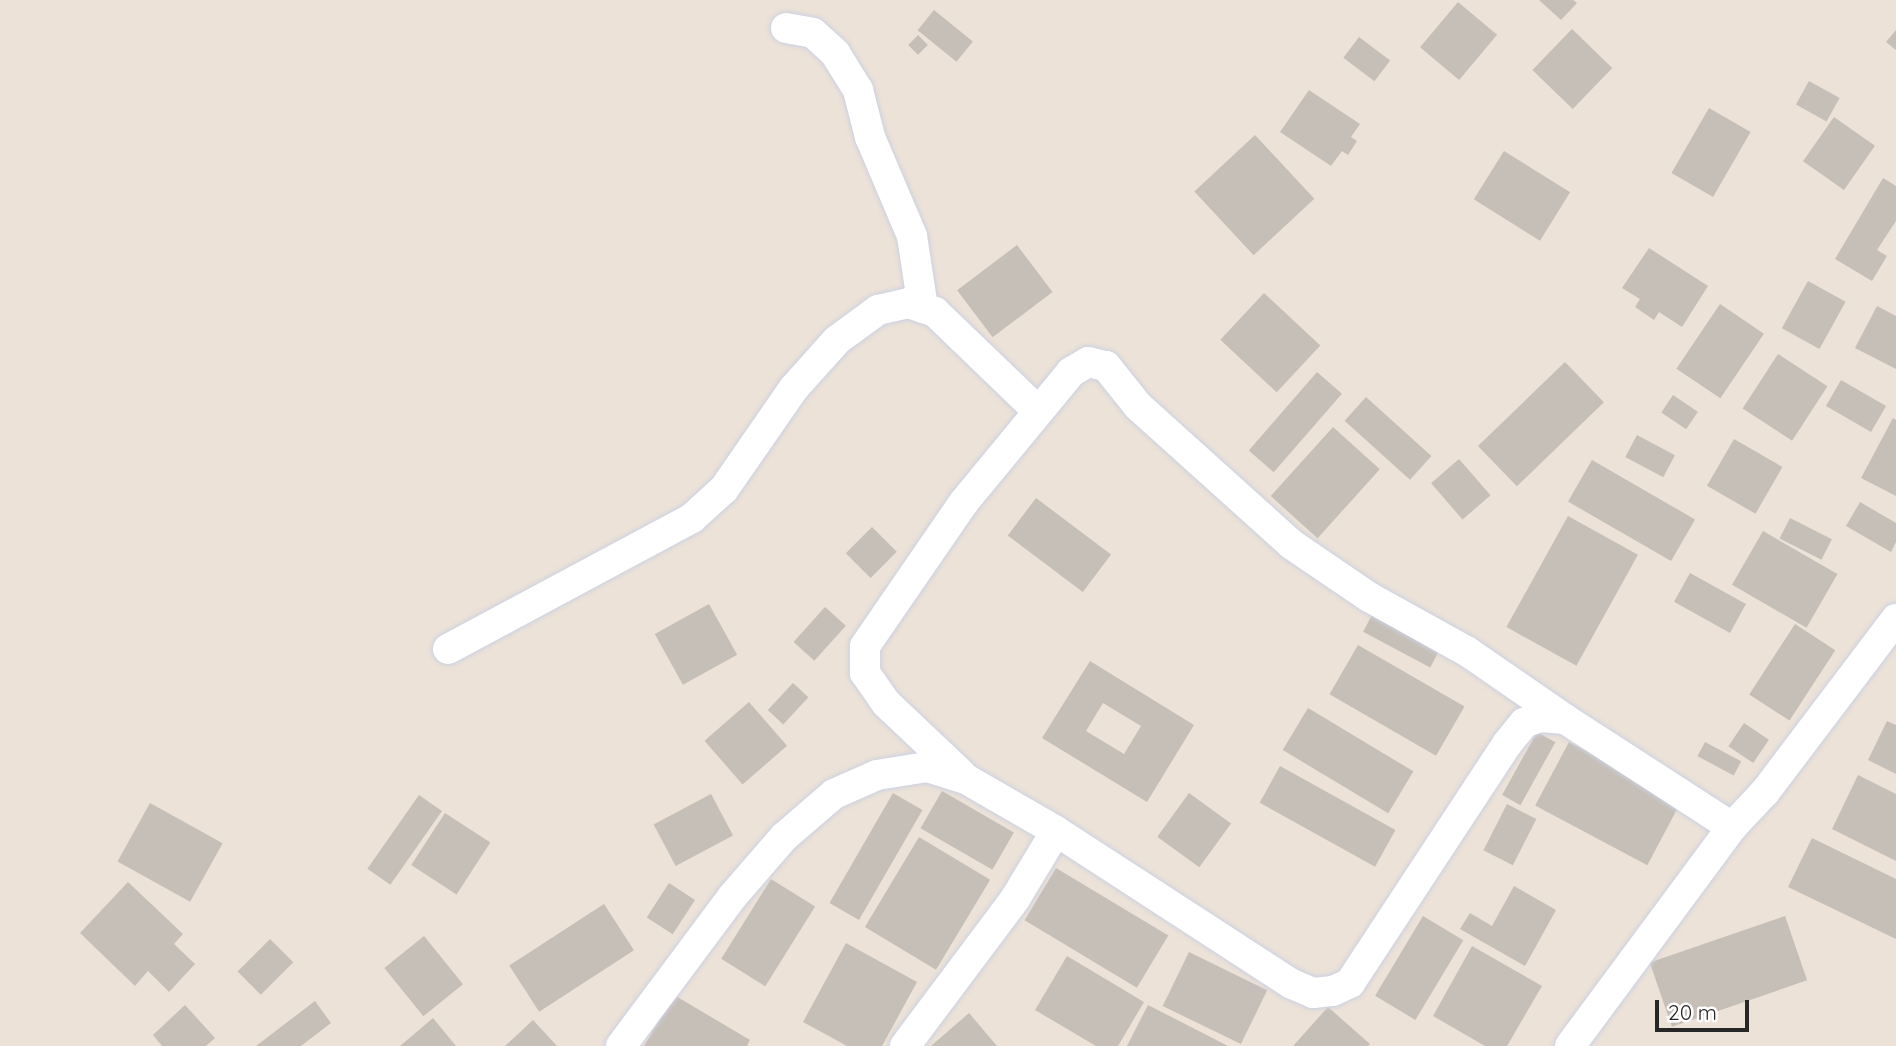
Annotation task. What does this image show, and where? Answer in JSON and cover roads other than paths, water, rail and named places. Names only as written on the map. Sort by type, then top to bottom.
[{"type":"street","points":[[786,28],[813,33],[835,53],[858,90],[870,137],[912,236],[923,308]]},
{"type":"street","points":[[448,649],[692,518],[724,489],[794,388],[837,340],[878,310],[908,303],[935,312],[1038,411]]},
{"type":"street","points":[[1565,719],[1541,717],[1524,723],[1350,983],[1333,991],[1313,993],[1292,984],[1056,831],[967,779],[886,703],[865,673],[865,646],[964,502],[1071,372],[1088,362],[1106,366],[1138,406],[1291,544],[1370,597],[1468,652],[1565,719],[1732,827]]},
{"type":"street","points":[[1570,1046],[1732,827],[1765,792],[1896,619]]},
{"type":"street","points":[[621,1046],[741,887],[784,837],[834,794],[877,775],[927,767],[967,779]]},
{"type":"street","points":[[905,1046],[1015,899],[1056,831]]}]
